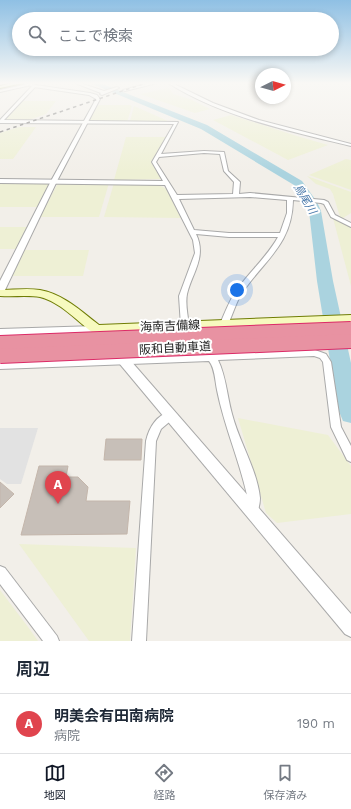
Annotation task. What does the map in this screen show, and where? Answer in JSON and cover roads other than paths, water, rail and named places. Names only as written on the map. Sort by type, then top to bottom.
[{"type":"highway","name":"阪和自動車道","points":[[0,343],[351,323]]},
{"type":"highway","name":"阪和自動車道","points":[[0,356],[351,341]]},
{"type":"main road","points":[[0,293],[40,294],[54,298],[66,305],[96,329]]},
{"type":"main road","name":"海南吉備線","points":[[96,329],[320,320],[351,323]]},
{"type":"street","points":[[0,121],[7,113]]},
{"type":"street","points":[[0,290],[54,182],[91,113]]},
{"type":"street","points":[[239,113],[351,145]]},
{"type":"street","points":[[0,121],[177,123],[154,162],[165,183],[175,197],[193,232],[198,253],[184,296],[184,326]]},
{"type":"street","points":[[157,156],[204,152],[222,153],[226,171],[237,182],[236,195]]},
{"type":"street","points":[[0,181],[165,183]]},
{"type":"street","points":[[175,197],[236,195],[322,201],[326,203],[333,216],[351,225]]},
{"type":"street","points":[[224,324],[238,293],[283,235],[290,207],[290,198]]},
{"type":"street","points":[[193,232],[283,235]]},
{"type":"street","points":[[202,325],[206,350],[211,356],[219,374],[227,414],[248,474],[254,499],[252,512]]},
{"type":"street","points":[[0,333],[96,329],[351,628]]},
{"type":"street","points":[[0,366],[309,352],[323,356],[327,362],[336,428],[351,457]]},
{"type":"street","points":[[140,641],[151,440],[153,430],[160,421],[170,415]]},
{"type":"street","points":[[0,573],[52,641]]},
{"type":"waterway","name":"鳥尾川","points":[[168,113],[204,127],[298,183],[311,202],[315,211],[325,281],[351,414]]},
{"type":"railway","points":[[0,132],[57,113]]},
{"type":"place","name":"明美会有田南病院","points":[[58,504]]}]
